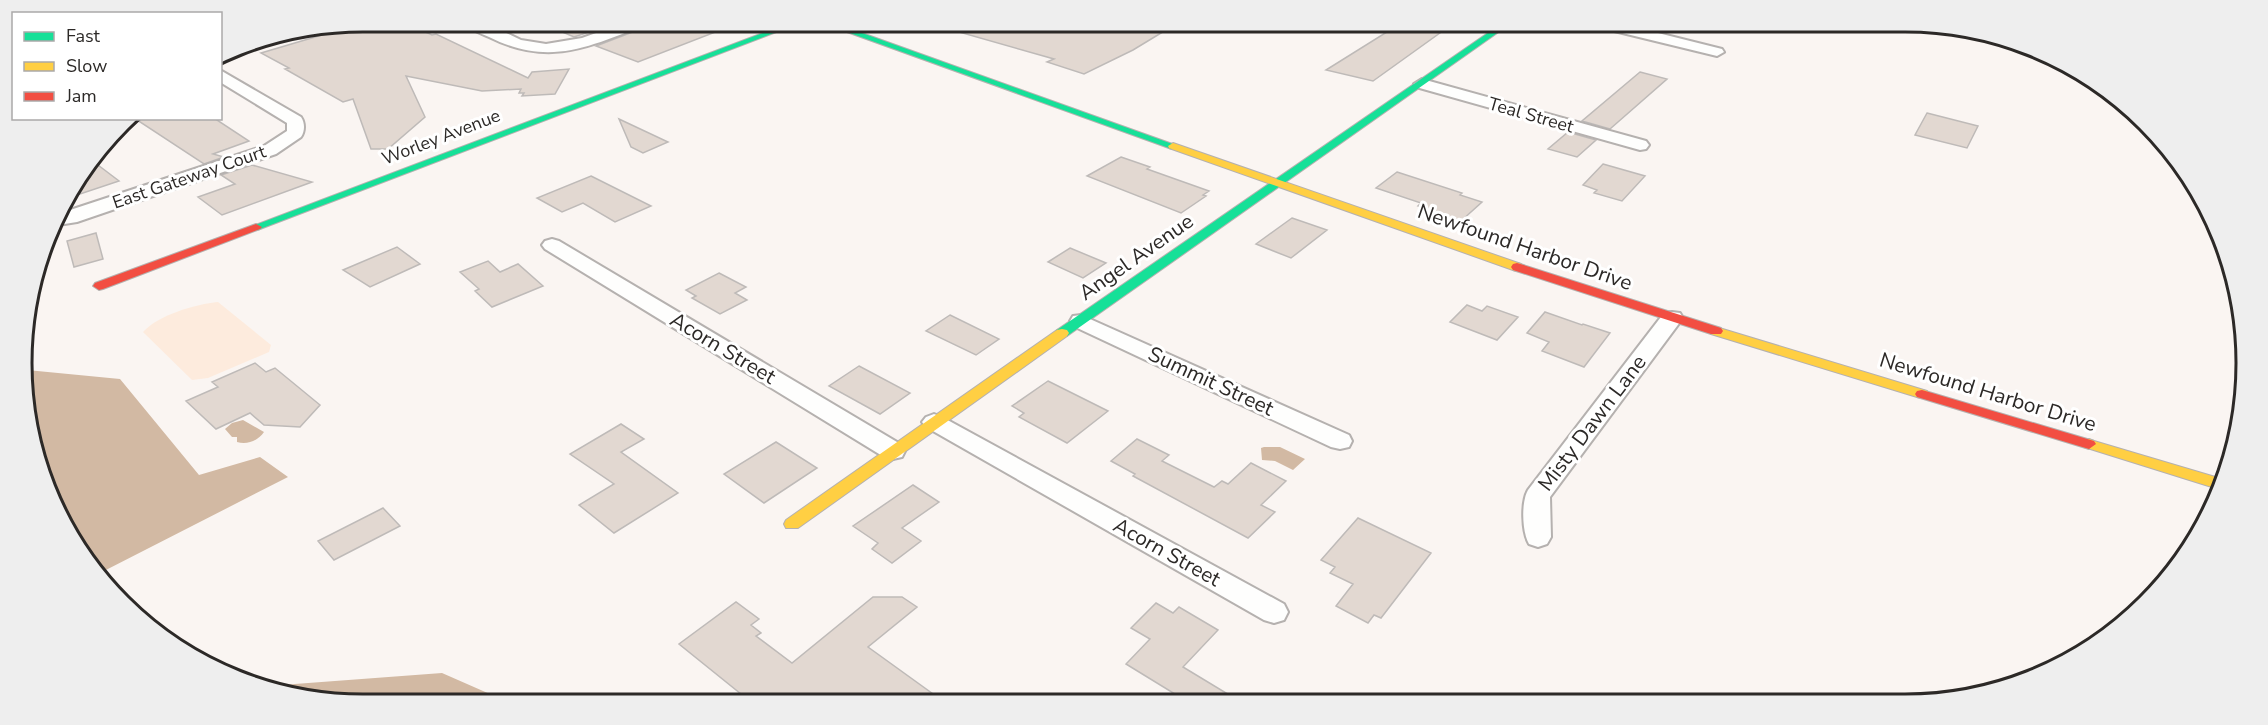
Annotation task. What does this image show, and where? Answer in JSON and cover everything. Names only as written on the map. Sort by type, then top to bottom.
[{"type":"street","points":[[493,32],[524,46],[548,48],[579,43],[611,32]]},
{"type":"street","name":"Worley Avenue","points":[[99,286],[772,32]]},
{"type":"street","name":"Newfound Harbor Drive","points":[[851,32],[1512,266],[1672,318],[2214,482]]},
{"type":"street","name":"Angel Avenue","points":[[792,524],[934,422],[1495,32]]},
{"type":"street","points":[[1635,32],[1717,52]]},
{"type":"street","name":"East Gateway Court","points":[[65,219],[270,150],[295,133],[295,121],[222,76]]},
{"type":"street","name":"Teal Street","points":[[1422,84],[1640,145]]},
{"type":"street","name":"Acorn Street","points":[[552,245],[893,451]]},
{"type":"street","name":"Misty Dawn Lane","points":[[1538,537],[1537,496],[1672,318]]},
{"type":"street","name":"Summit Street","points":[[1081,321],[1340,441]]},
{"type":"street","name":"Acorn Street","points":[[934,422],[1274,612]]},
{"type":"shaded area","points":[[218,302],[271,345],[269,352],[208,378],[192,380],[143,332],[158,320],[178,311]]},
{"type":"shaded area","points":[[32,370],[120,379],[199,475],[260,457],[288,477],[105,570],[76,528],[49,469],[34,406]]},
{"type":"shaded area","points":[[243,420],[264,432],[252,442],[237,442],[237,437],[232,437],[225,429],[232,423]]},
{"type":"shaded area","points":[[1280,447],[1305,459],[1293,470],[1275,461],[1262,460],[1261,448]]},
{"type":"shaded area","points":[[442,673],[490,694],[362,694],[319,691],[288,685]]},
{"type":"building","points":[[426,32],[436,34],[528,78],[532,72],[569,69],[555,94],[522,96],[524,93],[519,93],[521,89],[482,91],[406,76],[425,117],[388,149],[371,149],[353,99],[343,102],[261,53],[328,33]]},
{"type":"building","points":[[562,32],[589,32],[574,37]]},
{"type":"building","points":[[633,32],[715,32],[638,62],[596,46]]},
{"type":"building","points":[[959,32],[1163,32],[1133,50],[1084,74],[1047,62],[1054,59]]},
{"type":"building","points":[[1387,32],[1441,32],[1373,81],[1326,70]]},
{"type":"building","points":[[1640,72],[1667,79],[1610,129],[1582,121]]},
{"type":"building","points":[[1927,113],[1978,126],[1967,148],[1915,135]]},
{"type":"building","points":[[619,119],[668,142],[643,153],[631,147]]},
{"type":"building","points":[[137,120],[217,120],[249,141],[213,154],[224,157],[204,164]]},
{"type":"building","points":[[1568,132],[1596,140],[1577,157],[1548,149]]},
{"type":"building","points":[[1121,157],[1150,167],[1147,169],[1209,191],[1203,195],[1206,196],[1181,213],[1087,176]]},
{"type":"building","points":[[1603,164],[1645,176],[1622,201],[1594,193],[1597,190],[1583,185]]},
{"type":"building","points":[[97,165],[119,181],[77,195]]},
{"type":"building","points":[[252,165],[312,182],[222,215],[198,197],[235,184],[221,175]]},
{"type":"building","points":[[1397,172],[1462,193],[1460,195],[1482,202],[1461,221],[1418,206],[1421,203],[1376,188]]},
{"type":"building","points":[[591,176],[651,206],[615,222],[583,203],[562,212],[537,198]]},
{"type":"building","points":[[1292,218],[1327,230],[1291,258],[1256,244]]},
{"type":"building","points":[[96,233],[103,259],[74,267],[67,241]]},
{"type":"building","points":[[397,247],[420,264],[370,287],[343,270]]},
{"type":"building","points":[[1070,248],[1106,263],[1083,278],[1048,262]]},
{"type":"building","points":[[488,261],[500,272],[518,264],[543,286],[492,307],[475,291],[479,289],[460,272]]},
{"type":"building","points":[[719,273],[746,287],[735,293],[747,300],[720,314],[692,298],[696,296],[686,290]]},
{"type":"building","points":[[1467,305],[1482,311],[1487,306],[1518,317],[1497,340],[1450,322]]},
{"type":"building","points":[[1545,312],[1610,333],[1584,367],[1542,351],[1549,342],[1527,333]]},
{"type":"building","points":[[950,315],[999,339],[976,355],[926,331]]},
{"type":"building","points":[[255,363],[266,372],[275,368],[320,405],[300,427],[264,425],[250,413],[216,429],[186,401],[218,387],[212,382]]},
{"type":"building","points":[[859,366],[910,393],[880,414],[829,386]]},
{"type":"building","points":[[1048,381],[1108,411],[1067,443],[1019,417],[1024,413],[1012,406]]},
{"type":"building","points":[[621,424],[644,439],[621,452],[678,493],[614,533],[579,505],[614,484],[570,454]]},
{"type":"building","points":[[1137,439],[1169,455],[1162,461],[1214,487],[1222,481],[1228,484],[1251,463],[1286,481],[1261,505],[1275,512],[1248,538],[1133,476],[1135,474],[1111,461]]},
{"type":"building","points":[[776,442],[817,468],[764,503],[724,474]]},
{"type":"building","points":[[913,485],[939,502],[902,528],[921,541],[892,563],[872,549],[878,543],[853,526]]},
{"type":"building","points":[[383,508],[400,526],[334,560],[318,541]]},
{"type":"building","points":[[1358,518],[1431,553],[1381,618],[1374,615],[1368,623],[1336,606],[1353,584],[1330,573],[1335,567],[1321,560]]},
{"type":"building","points":[[873,597],[902,597],[917,607],[868,647],[933,694],[741,694],[679,644],[736,602],[759,619],[751,625],[761,633],[756,636],[792,663]]},
{"type":"building","points":[[1156,603],[1173,613],[1179,607],[1218,630],[1183,667],[1228,694],[1175,694],[1126,664],[1150,639],[1131,628]]},
{"type":"traffic: fast","points":[[256,227],[772,32]]},
{"type":"traffic: fast","points":[[851,32],[1173,146]]},
{"type":"traffic: fast","points":[[1062,333],[1494,32]]},
{"type":"traffic: slow","points":[[1173,146],[1517,267]]},
{"type":"traffic: slow","points":[[1716,331],[1922,394]]},
{"type":"traffic: slow","points":[[792,524],[1062,333]]},
{"type":"traffic: slow","points":[[2089,444],[2214,482]]},
{"type":"traffic: jam","points":[[99,286],[256,227]]},
{"type":"traffic: jam","points":[[1517,267],[1716,331]]},
{"type":"traffic: jam","points":[[1922,394],[2089,444]]}]
